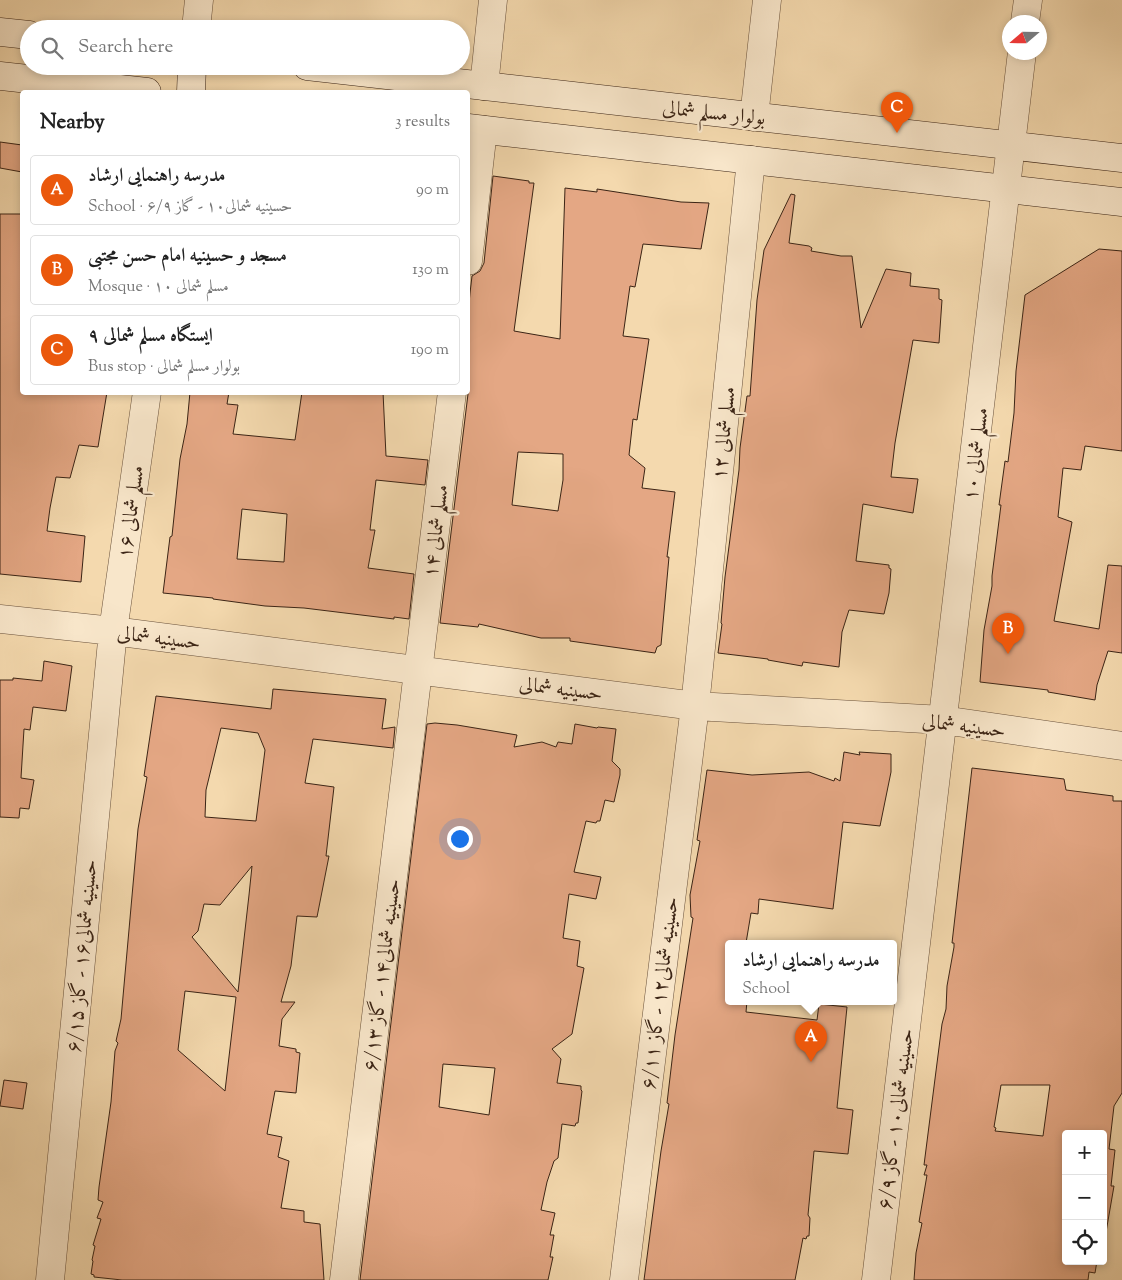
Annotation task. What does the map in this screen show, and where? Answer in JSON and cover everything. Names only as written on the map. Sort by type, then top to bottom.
[{"type":"street","points":[[197,20],[199,0]]},
{"type":"street","points":[[484,86],[493,0]]},
{"type":"street","points":[[754,117],[767,0]]},
{"type":"street","points":[[1026,15],[1028,0]]},
{"type":"street","points":[[0,32],[20,34]]},
{"type":"street","name":"مسلم شمالی ۱۰","points":[[943,720],[1021,60]]},
{"type":"street","points":[[191,90],[192,75]]},
{"type":"street","name":"بولوار مسلم شمالی","points":[[387,75],[1122,158]]},
{"type":"street","points":[[0,76],[129,90]]},
{"type":"street","points":[[470,223],[475,129],[1122,202]]},
{"type":"street","name":"مسلم شمالی ۱۲","points":[[695,706],[751,160]]},
{"type":"street","name":"مسلم شمالی ۱۶","points":[[113,631],[147,395]]},
{"type":"street","name":"مسلم شمالی ۱۴","points":[[418,670],[452,395]]},
{"type":"street","name":"حسینیه شمالی","points":[[0,618],[695,706],[943,720],[1122,746]]},
{"type":"street","name":"حسینیه شمالی۱۶ - گاز ۶/۱۵","points":[[50,1280],[113,631]]},
{"type":"street","name":"حسینیه شمالی۱۴ - گاز ۶/۱۳","points":[[344,1280],[418,670]]},
{"type":"street","name":"حسینیه شمالی۱۲ - گاز ۶/۱۱","points":[[624,1280],[695,706]]},
{"type":"street","name":"حسینیه شمالی۱۰ - گاز ۶/۹","points":[[876,1280],[943,720]]},
{"type":"building","points":[[0,142],[20,145],[20,172],[0,168]]},
{"type":"building","points":[[493,176],[534,183],[514,331],[560,339],[565,188],[597,192],[597,189],[681,202],[709,203],[701,249],[643,244],[635,287],[630,286],[623,336],[649,339],[637,420],[633,419],[629,455],[645,468],[642,488],[675,492],[667,557],[669,557],[661,645],[657,647],[655,653],[570,641],[570,638],[541,638],[479,624],[478,627],[440,623],[468,395],[470,395],[470,295],[472,276],[480,271],[484,263]],"holes":[[[518,452],[563,454],[563,480],[558,511],[512,505]]]},
{"type":"building","points":[[791,194],[795,195],[789,243],[809,246],[812,248],[811,251],[852,256],[861,328],[886,269],[911,273],[910,286],[939,289],[939,299],[942,300],[939,343],[913,340],[895,443],[891,477],[918,479],[913,513],[863,504],[856,561],[889,565],[891,569],[889,593],[884,614],[849,610],[842,632],[839,667],[803,662],[802,666],[768,659],[718,653],[740,448],[747,396],[750,396],[757,300],[764,250]]},
{"type":"building","points":[[0,214],[20,214],[20,395],[107,395],[98,447],[79,445],[70,478],[56,477],[50,508],[47,531],[85,536],[81,582],[0,574]]},
{"type":"building","points":[[1099,249],[1122,251],[1122,451],[1085,446],[1081,470],[1063,468],[1058,517],[1072,522],[1054,621],[1099,629],[1108,565],[1122,566],[1122,653],[1108,651],[1097,685],[1095,700],[1048,692],[1048,690],[980,682],[984,630],[992,586],[1001,505],[999,505],[1005,461],[1008,462],[1014,413],[1016,371],[1025,295]]},
{"type":"building","points":[[190,395],[228,395],[227,404],[238,405],[233,434],[295,440],[302,395],[383,395],[386,456],[428,460],[425,485],[376,480],[370,530],[375,530],[368,568],[414,574],[409,619],[394,617],[394,619],[304,608],[265,606],[163,593],[170,537],[172,536],[180,459],[187,424]],"holes":[[[242,509],[287,514],[284,562],[237,559]]]},
{"type":"building","points":[[44,661],[72,666],[66,711],[33,707],[30,730],[24,729],[21,778],[34,780],[29,809],[20,808],[19,818],[0,817],[0,680],[13,680],[13,678],[42,681]]},
{"type":"building","points":[[273,689],[386,699],[382,729],[395,727],[393,748],[313,739],[305,783],[334,787],[326,856],[329,856],[317,917],[297,916],[291,966],[281,1002],[295,1002],[282,1019],[279,1046],[296,1049],[296,1052],[300,1053],[296,1093],[275,1091],[267,1134],[282,1137],[278,1157],[289,1161],[281,1208],[304,1211],[304,1222],[320,1224],[324,1280],[122,1280],[94,1277],[91,1274],[95,1246],[93,1245],[101,1219],[97,1218],[103,1202],[98,1200],[99,1187],[111,1102],[115,1051],[118,1043],[116,1041],[121,1019],[138,829],[147,777],[144,776],[156,696],[271,709]],"holes":[[[221,728],[258,733],[265,750],[256,821],[205,817],[206,790]],[[252,866],[238,992],[192,937],[198,931],[204,904],[220,905]],[[185,991],[236,997],[225,1091],[178,1050]]]},
{"type":"building","points":[[427,724],[457,725],[517,735],[514,747],[542,742],[556,747],[558,742],[572,744],[575,724],[616,729],[612,761],[620,769],[620,775],[614,802],[605,800],[600,821],[596,823],[586,821],[574,872],[601,877],[596,899],[569,894],[563,938],[580,941],[577,966],[584,968],[572,1034],[552,1049],[561,1059],[557,1083],[581,1086],[582,1091],[578,1123],[575,1126],[562,1124],[558,1158],[554,1161],[547,1182],[541,1210],[555,1213],[550,1235],[554,1235],[550,1257],[553,1257],[548,1280],[360,1280]],"holes":[[[443,1064],[495,1068],[489,1115],[439,1107]]]},
{"type":"building","points":[[844,752],[860,755],[859,752],[891,754],[891,772],[880,826],[843,822],[833,909],[759,899],[758,914],[751,913],[746,940],[725,940],[725,1005],[747,1005],[746,1012],[817,1020],[819,1005],[847,1007],[837,1108],[853,1110],[848,1154],[814,1151],[808,1215],[810,1218],[809,1236],[806,1239],[803,1238],[795,1280],[644,1280],[669,1104],[667,1103],[675,1035],[693,918],[691,917],[690,895],[700,841],[697,840],[707,770],[752,775],[809,772],[834,781],[835,778],[840,781]]},
{"type":"building","points":[[972,768],[1064,779],[1066,790],[1113,796],[1113,801],[1122,801],[1122,1093],[1114,1106],[1109,1149],[1115,1150],[1111,1186],[1114,1186],[1107,1226],[1107,1130],[1062,1130],[1062,1265],[1096,1265],[1095,1273],[1089,1272],[1088,1280],[914,1280],[916,1253],[922,1223],[919,1222],[927,1175],[924,1175],[927,1165],[924,1165],[954,943],[952,943]],"holes":[[[1001,1085],[1050,1085],[1043,1136],[995,1131],[996,1128],[994,1127]]]},
{"type":"building","points":[[4,1080],[27,1083],[23,1109],[0,1106]]},
{"type":"place","name":"ایستگاه مسلم شمالی ۹","points":[[897,133]]},
{"type":"place","name":"مسجد و حسینیه امام حسن مجتبی","points":[[1008,654]]},
{"type":"place","name":"مدرسه راهنمایی ارشاد","points":[[811,1062]]}]
